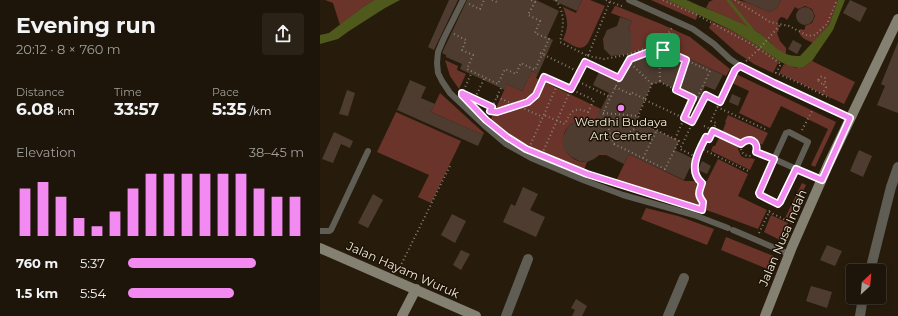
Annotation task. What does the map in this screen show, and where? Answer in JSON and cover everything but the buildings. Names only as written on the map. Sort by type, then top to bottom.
[{"type":"street","name":"Jalan Nusa Indah","points":[[765,316],[800,227],[850,118],[898,19]]},
{"type":"street","points":[[872,264],[895,188],[898,167]]},
{"type":"street","name":"Jalan Hayam Wuruk","points":[[320,248],[476,316]]},
{"type":"street","points":[[506,316],[528,259]]},
{"type":"street","points":[[668,316],[684,278]]},
{"type":"street","points":[[402,316],[416,289]]},
{"type":"street","points":[[860,316],[862,304]]},
{"type":"lane","points":[[629,0],[693,28],[740,66],[850,118]]},
{"type":"lane","points":[[465,1],[444,38],[438,52],[438,73],[450,93],[506,144],[531,158],[583,180],[623,194],[694,214],[789,254]]},
{"type":"lane","points":[[788,132],[799,137],[808,142],[778,204],[760,195],[759,193],[786,133],[788,132]]},
{"type":"lane","points":[[320,231],[330,230],[368,151]]},
{"type":"lane","points":[[774,159],[822,180]]},
{"type":"path","points":[[465,1],[480,9],[484,0]]},
{"type":"path","points":[[492,0],[497,2],[498,0]]},
{"type":"path","points":[[452,33],[466,40],[462,50],[473,55],[467,69],[498,84],[505,69],[516,74],[521,63],[535,70],[549,39],[535,33],[540,21],[528,15],[534,2],[531,0]]},
{"type":"path","points":[[556,0],[564,24],[560,42],[588,56],[604,59],[626,55],[655,44],[660,36],[666,38],[672,28]]},
{"type":"path","points":[[663,0],[697,15],[755,46],[780,64],[776,73],[835,101]]},
{"type":"path","points":[[735,0],[770,22],[789,26],[808,36],[815,35],[827,24],[837,0]]},
{"type":"path","points":[[546,157],[541,155],[575,80],[588,56],[610,1]]},
{"type":"path","points":[[702,210],[703,202],[699,194],[702,183],[698,180],[695,169],[696,157],[706,137],[709,139],[713,131],[716,123],[711,121],[717,107],[735,70],[759,49],[782,24]]},
{"type":"path","points":[[659,48],[660,82]]},
{"type":"path","points":[[638,116],[642,123],[679,141],[665,169],[614,144],[603,114],[619,78],[630,59],[659,48],[710,71],[696,100],[660,82],[652,84]]},
{"type":"path","points":[[541,54],[579,72]]},
{"type":"path","points":[[676,90],[686,60]]},
{"type":"path","points":[[628,61],[652,84]]},
{"type":"path","points":[[585,62],[619,78]]},
{"type":"path","points":[[471,74],[462,94],[492,107]]},
{"type":"path","points":[[490,111],[497,112],[518,106],[528,102],[536,95],[544,77],[594,100],[588,112],[576,110],[571,112],[565,124],[518,106],[497,96]]},
{"type":"path","points":[[475,99],[485,78]]},
{"type":"path","points":[[575,80],[611,97]]},
{"type":"path","points":[[526,149],[528,150],[558,83]]},
{"type":"path","points":[[822,95],[826,87],[824,83]]},
{"type":"path","points":[[638,116],[652,84]]},
{"type":"path","points":[[615,87],[630,94],[631,92],[692,122]]},
{"type":"path","points":[[486,120],[501,88]]},
{"type":"path","points":[[696,157],[680,150],[692,122],[706,95],[720,102]]},
{"type":"path","points":[[675,139],[693,98]]},
{"type":"path","points":[[717,107],[767,130]]},
{"type":"path","points":[[799,137],[813,108]]},
{"type":"path","points":[[603,114],[638,116]]},
{"type":"path","points":[[614,144],[642,123]]},
{"type":"path","points":[[704,126],[741,144]]},
{"type":"path","points":[[643,158],[657,130]]},
{"type":"path","points":[[747,140],[754,142],[757,148],[756,152],[751,156],[744,156],[740,150],[741,144],[747,140]]},
{"type":"path","points":[[700,148],[748,171]]},
{"type":"path","points":[[756,152],[774,159]]},
{"type":"path","points":[[398,271],[450,166]]},
{"type":"path","points":[[616,183],[638,190]]},
{"type":"path","points":[[759,233],[771,208]]},
{"type":"path","points":[[769,212],[800,227]]},
{"type":"shaded area","points":[[325,0],[374,0],[340,25],[333,3]]},
{"type":"shaded area","points":[[374,0],[400,0],[385,8],[338,39],[320,44],[320,35],[329,33]]},
{"type":"shaded area","points":[[582,0],[590,0],[605,6],[589,41],[586,45],[580,48],[563,40],[567,23],[563,7],[576,13]]},
{"type":"shaded area","points":[[651,0],[667,0],[698,14],[696,20]]},
{"type":"shaded area","points":[[667,0],[686,0],[721,14],[756,31],[780,51],[792,56],[800,56],[829,25],[838,0],[845,0],[833,30],[812,61],[804,67],[799,68],[789,66],[779,61],[731,30]]},
{"type":"shaded area","points":[[713,0],[738,0],[769,12],[777,8],[781,0],[838,0],[829,25],[813,43],[806,40],[799,33],[799,30],[805,29],[805,26],[812,23],[815,16],[812,9],[805,6],[798,9],[795,7],[787,20],[781,17],[779,19],[777,23],[779,30],[777,33],[780,41],[786,48],[786,55],[778,51],[758,32],[706,8],[709,2]]},
{"type":"shaded area","points":[[615,6],[690,37],[730,69],[726,76],[673,51],[676,45],[661,38],[658,44],[627,55],[631,45],[631,31],[628,30],[632,21],[611,13]]},
{"type":"shaded area","points":[[712,22],[731,30],[779,61],[773,73],[754,64],[736,52],[709,28]]},
{"type":"shaded area","points":[[445,60],[458,66],[457,70],[466,74],[459,89],[450,76]]},
{"type":"shaded area","points":[[812,61],[855,82],[844,104],[779,73],[784,64],[796,68],[804,67]]},
{"type":"shaded area","points":[[532,71],[538,74],[536,78],[601,109],[599,113],[611,145],[606,155],[599,155],[587,120],[575,122],[569,126],[563,136],[564,148],[567,153],[578,161],[587,162],[584,170],[523,145],[490,121],[507,84],[522,91]]},
{"type":"shaded area","points":[[734,73],[836,122],[815,167],[811,165],[828,129],[781,106],[770,128],[739,113],[749,91],[730,82]]},
{"type":"shaded area","points":[[440,93],[484,133],[483,135],[431,112]]},
{"type":"shaded area","points":[[396,112],[461,141],[431,203],[418,197],[429,175],[377,152]]},
{"type":"shaded area","points":[[728,115],[768,133],[762,145],[753,138],[746,138],[741,141],[722,133]]},
{"type":"shaded area","points":[[720,136],[739,145],[738,149],[741,156],[755,159],[750,170],[711,151]]},
{"type":"shaded area","points":[[629,154],[685,181],[707,181],[718,159],[748,174],[738,196],[767,210],[758,229],[715,213],[616,181]]},
{"type":"shaded area","points":[[802,183],[806,185],[789,220],[785,218]]},
{"type":"shaded area","points":[[646,208],[678,216],[714,229],[707,245],[641,219]]},
{"type":"shaded area","points":[[771,215],[788,223],[780,240],[764,232]]},
{"type":"shaded area","points":[[726,237],[776,257],[770,270],[721,250]]},
{"type":"waterway","points":[[728,0],[754,32]]},
{"type":"place","name":"Werdhi Budaya Art Center","points":[[621,108]]},
{"type":"route","points":[[659,48],[663,50],[686,60],[676,90],[693,98],[684,118],[692,122],[706,95],[720,102],[735,70],[740,66],[850,118],[822,180],[796,169],[778,204],[760,195],[759,193],[774,159],[756,152],[756,145],[752,140],[747,140],[741,144],[713,131],[709,139],[706,137],[696,157],[695,169],[698,180],[702,183],[699,194],[703,202],[702,210],[587,174],[526,149],[507,137],[486,120],[462,95],[462,93],[492,107],[490,111],[497,112],[528,102],[536,95],[544,77],[571,89],[585,62],[619,78],[630,59],[659,48]]}]
